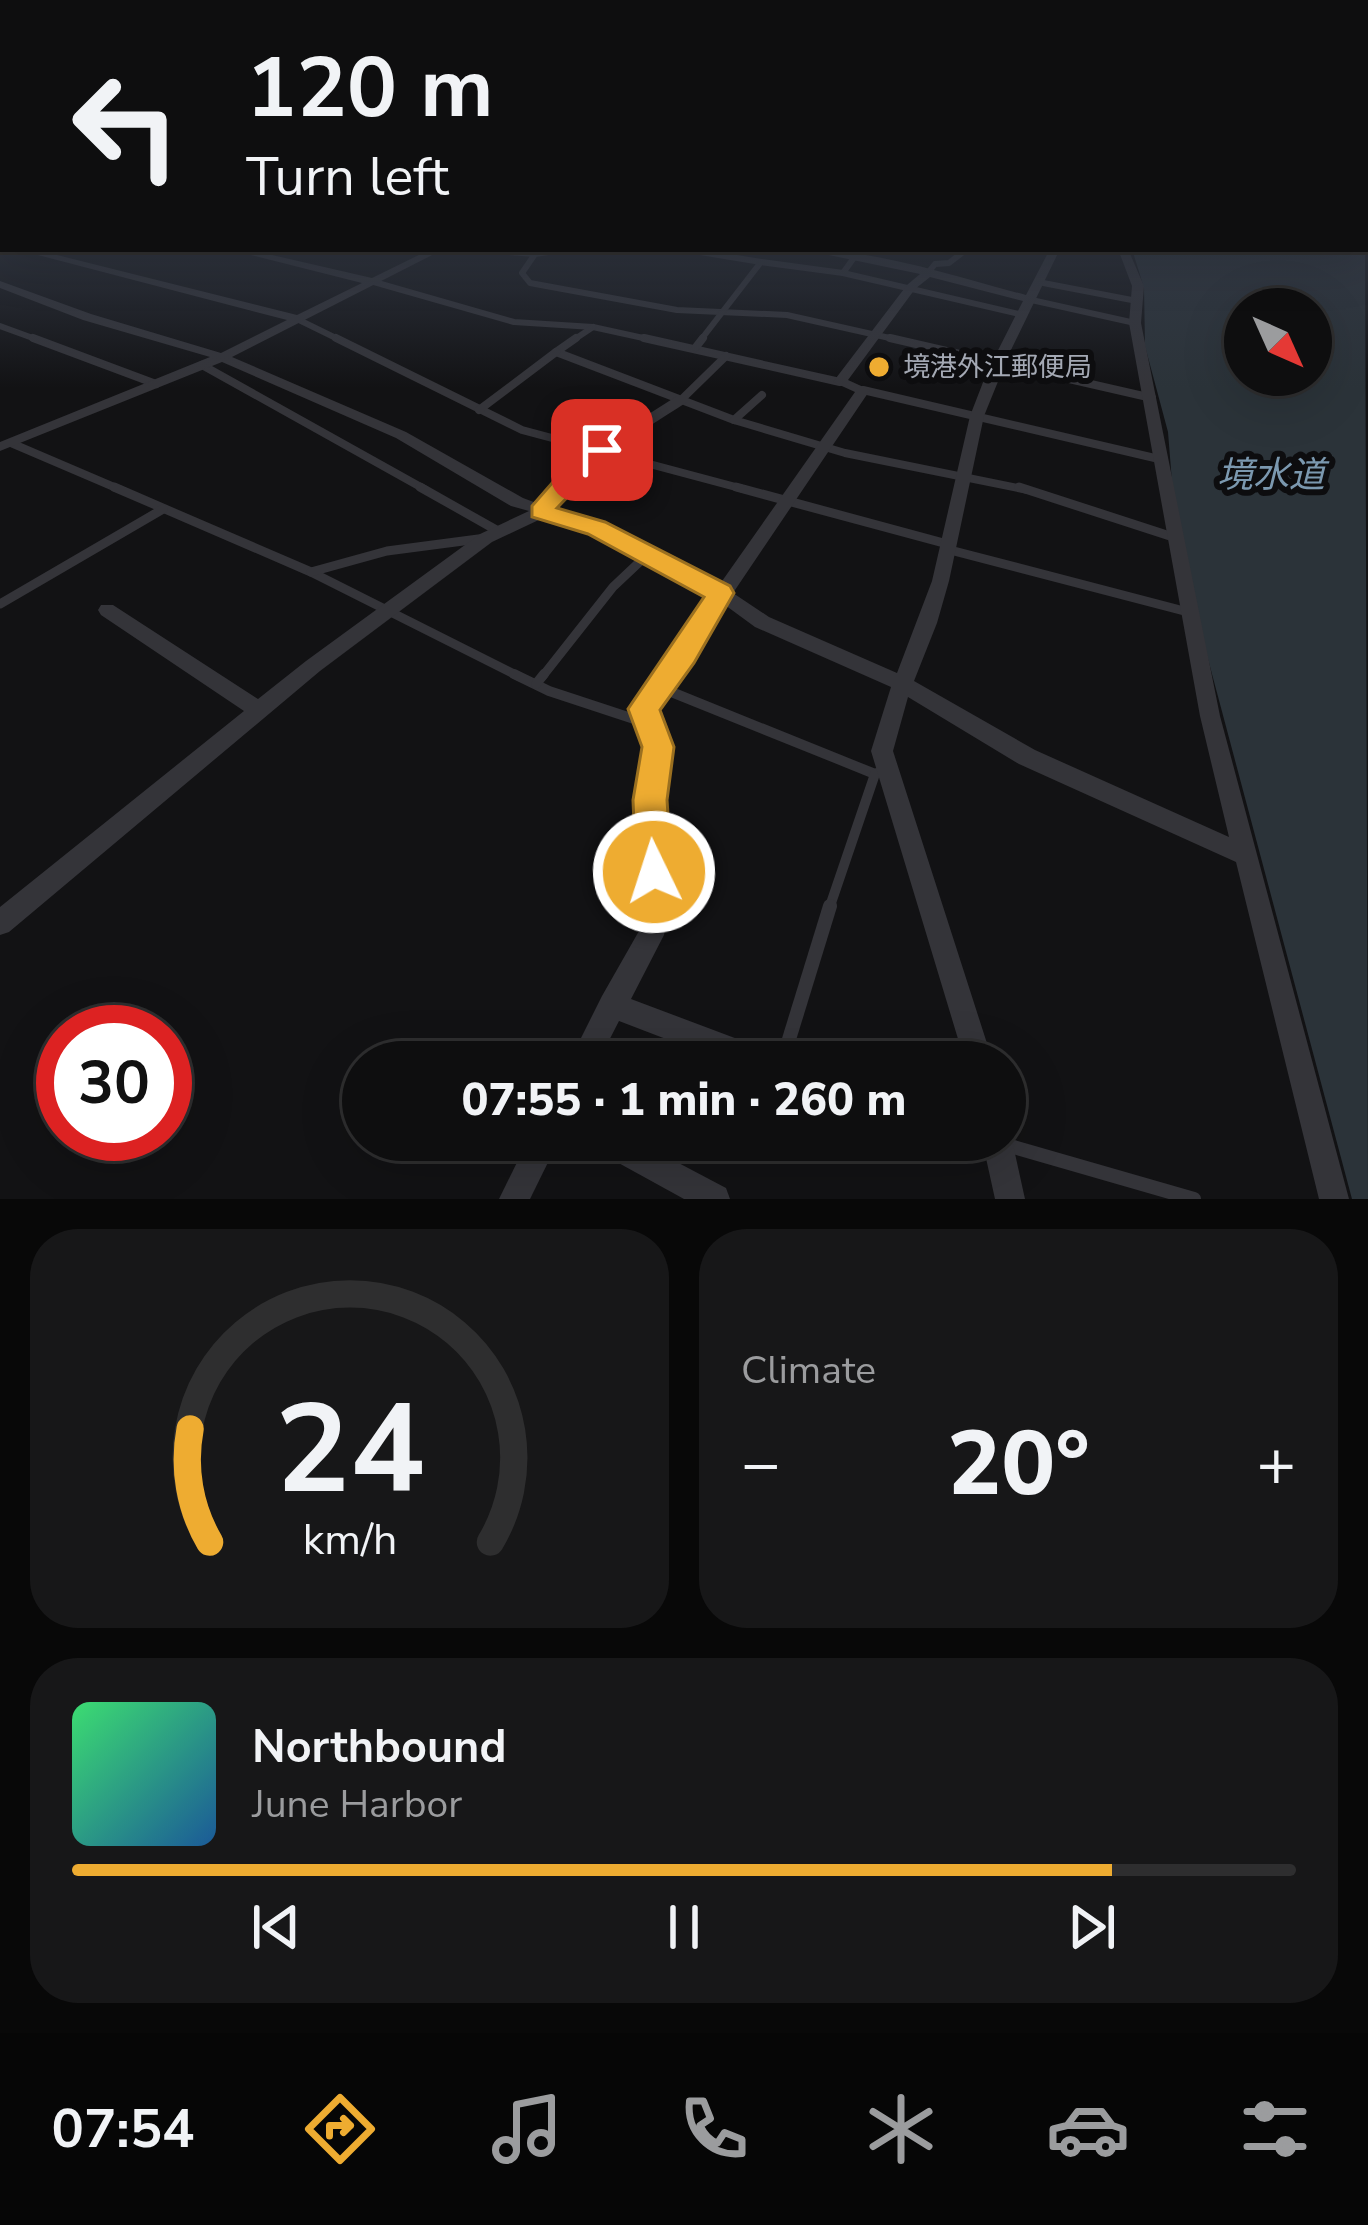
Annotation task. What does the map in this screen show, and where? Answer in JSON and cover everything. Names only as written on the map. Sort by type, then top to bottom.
[{"type":"street","points":[[130,277],[296,319]]},
{"type":"street","points":[[352,277],[374,282]]},
{"type":"street","points":[[6,445],[222,357],[384,277]]},
{"type":"street","points":[[593,1041],[651,935],[658,904],[650,838],[658,747],[644,709],[863,390],[840,382],[923,277]]},
{"type":"street","points":[[939,277],[1027,299]]},
{"type":"street","points":[[973,1041],[880,772],[887,719],[924,637],[951,547],[975,421],[997,360],[1041,277]]},
{"type":"street","points":[[1134,277],[1135,322],[1188,612],[1243,854],[1334,1199]]},
{"type":"street","points":[[0,284],[87,317],[222,357],[401,435],[541,512],[596,528],[720,593],[763,622],[901,683],[1027,757],[1243,854]]},
{"type":"street","points":[[0,923],[258,710],[492,534],[541,512],[575,472],[602,450],[682,400]]},
{"type":"street","points":[[107,610],[258,710]]},
{"type":"street","points":[[611,1005],[706,1041]]},
{"type":"street","points":[[514,1199],[533,1161]]},
{"type":"street","points":[[644,1161],[715,1199]]},
{"type":"street","points":[[1000,1161],[1010,1199]]},
{"type":"lane","points":[[525,277],[530,283],[608,301],[722,315],[787,315],[1152,398]]},
{"type":"lane","points":[[696,346],[750,277]]},
{"type":"lane","points":[[865,277],[1019,314]]},
{"type":"lane","points":[[374,282],[514,322],[592,327],[696,346],[840,382]]},
{"type":"lane","points":[[1038,282],[1137,302]]},
{"type":"lane","points":[[1027,299],[1135,322]]},
{"type":"lane","points":[[296,319],[522,430],[1188,612]]},
{"type":"lane","points":[[0,326],[156,384]]},
{"type":"lane","points":[[479,410],[592,327]]},
{"type":"lane","points":[[556,352],[734,420],[822,447],[964,474],[1173,537]]},
{"type":"lane","points":[[682,400],[726,356]]},
{"type":"lane","points":[[202,365],[492,534]]},
{"type":"lane","points":[[863,390],[975,421],[1094,441],[1160,459]]},
{"type":"lane","points":[[734,420],[762,395]]},
{"type":"lane","points":[[6,445],[311,572],[536,684],[634,719],[646,716]]},
{"type":"lane","points":[[0,604],[163,509]]},
{"type":"lane","points":[[311,572],[387,550],[492,534]]},
{"type":"lane","points":[[536,684],[613,587],[648,554]]},
{"type":"lane","points":[[659,687],[880,772],[819,935],[788,1041]]},
{"type":"lane","points":[[1026,1150],[1194,1199]]},
{"type":"water","name":"境水道","points":[[1141,277],[1365,277],[1368,1199],[1352,1199],[1204,644],[1172,482],[1168,432],[1145,346]]},
{"type":"place","name":"境港外江郵便局","points":[[879,367]]},
{"type":"route","points":[[602,450],[575,472],[541,512],[596,528],[720,593],[684,655],[644,709],[658,747],[650,800],[654,872]]}]
